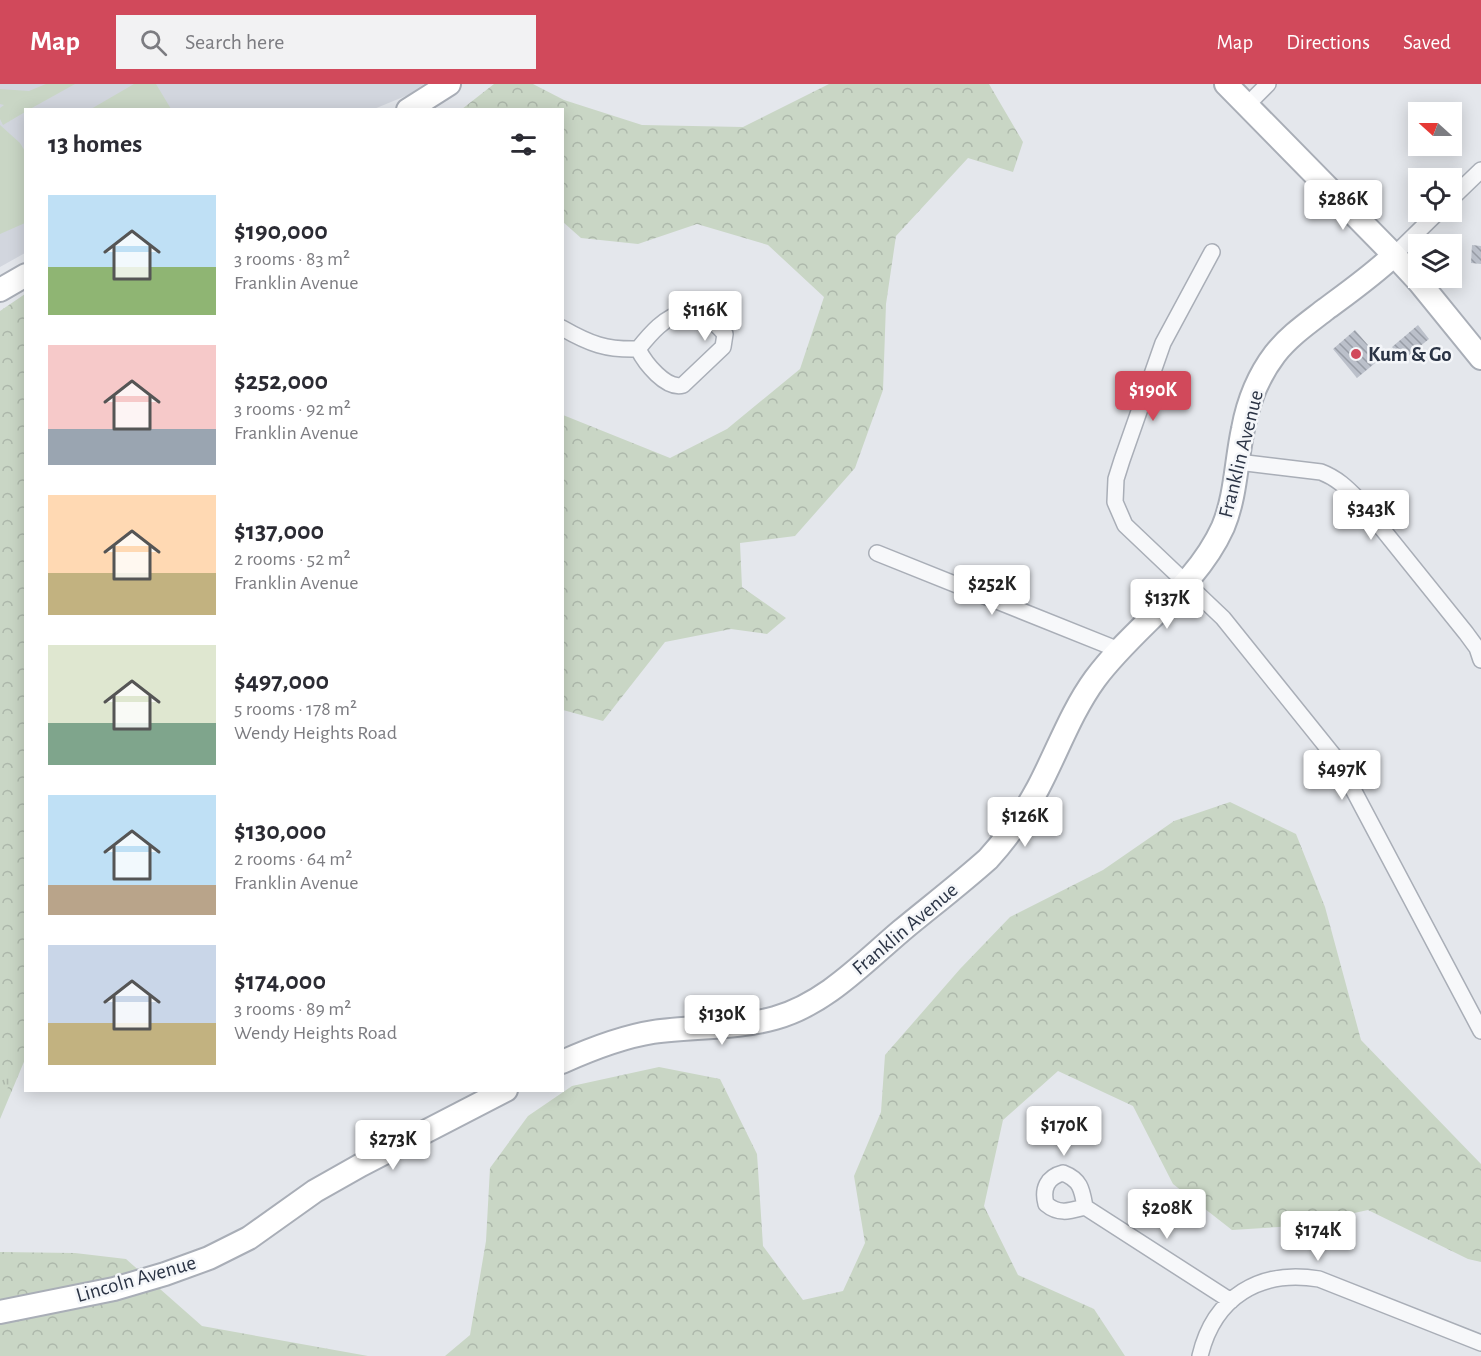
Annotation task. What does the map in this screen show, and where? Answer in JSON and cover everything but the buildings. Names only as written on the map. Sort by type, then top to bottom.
[{"type":"street","points":[[411,108],[448,84]]},
{"type":"street","points":[[1226,84],[1394,255],[1481,358]]},
{"type":"street","points":[[1247,105],[1268,84]]},
{"type":"street","points":[[1462,188],[1481,170]]},
{"type":"street","name":"Franklin Avenue","points":[[564,1061],[605,1044],[642,1034],[752,1023],[774,1018],[809,1004],[826,994],[988,859],[1007,838],[1034,796],[1084,696],[1098,675],[1206,558],[1223,526],[1233,494],[1243,428],[1255,388],[1276,353],[1299,330],[1394,255],[1428,222]]},
{"type":"street","points":[[1212,252],[1163,343],[1116,479],[1115,502],[1125,525],[1222,618],[1338,760],[1481,1031]]},
{"type":"street","points":[[0,290],[24,275]]},
{"type":"street","points":[[564,329],[601,347],[618,350],[638,349],[671,316],[685,312],[706,316],[725,334],[723,347],[683,385],[679,386],[665,381],[645,361],[638,349]]},
{"type":"street","points":[[1238,462],[1321,472],[1332,476],[1344,485],[1359,500],[1466,633],[1477,648],[1481,660]]},
{"type":"street","points":[[877,553],[1119,650]]},
{"type":"street","name":"Lincoln Avenue","points":[[0,1312],[114,1289],[209,1258],[265,1228],[315,1191],[502,1092]]},
{"type":"street","points":[[1085,1207],[1231,1301]]},
{"type":"street","points":[[1200,1356],[1204,1339],[1212,1323],[1242,1291],[1255,1284],[1284,1277],[1302,1276],[1319,1279],[1481,1343]]},
{"type":"shaded area","points":[[0,84],[424,84],[408,95],[376,108],[24,108],[24,254],[0,267]]},
{"type":"green space","points":[[46,84],[75,84],[32,108],[24,108],[24,113],[3,125],[0,119],[0,108],[4,105],[0,104],[0,89],[29,91]]},
{"type":"green space","points":[[134,84],[156,84],[170,108],[93,108]]},
{"type":"green space","points":[[494,84],[533,84],[564,100],[642,125],[743,127],[829,84],[989,84],[1023,142],[1013,172],[968,158],[896,236],[886,304],[883,390],[855,468],[795,536],[740,543],[742,587],[786,618],[767,634],[731,629],[665,642],[603,721],[564,710],[564,415],[670,458],[727,429],[800,369],[824,297],[768,245],[697,224],[638,244],[581,238],[564,223],[564,108],[463,108]]},
{"type":"green space","points":[[0,125],[24,150],[24,223],[0,234]]},
{"type":"green space","points":[[24,295],[24,1062],[0,1119],[0,311]]},
{"type":"green space","points":[[1230,802],[1296,834],[1325,907],[1361,1040],[1481,1164],[1481,1262],[1468,1259],[1368,1210],[1294,1226],[1232,1230],[1173,1184],[1133,1106],[1058,1071],[1003,1120],[984,1206],[1018,1275],[1094,1309],[1125,1356],[445,1356],[470,1335],[486,1241],[490,1168],[528,1116],[572,1086],[659,1067],[720,1079],[757,1154],[763,1246],[803,1300],[843,1291],[865,1243],[854,1176],[881,1112],[885,1055],[960,969],[1010,917],[1103,870],[1174,821]]},
{"type":"green space","points":[[0,1077],[11,1079],[0,1108]]},
{"type":"green space","points":[[0,1252],[75,1253],[126,1259],[202,1326],[368,1356],[0,1356]]},
{"type":"place","name":"Kum & Go","points":[[1356,354]]}]
